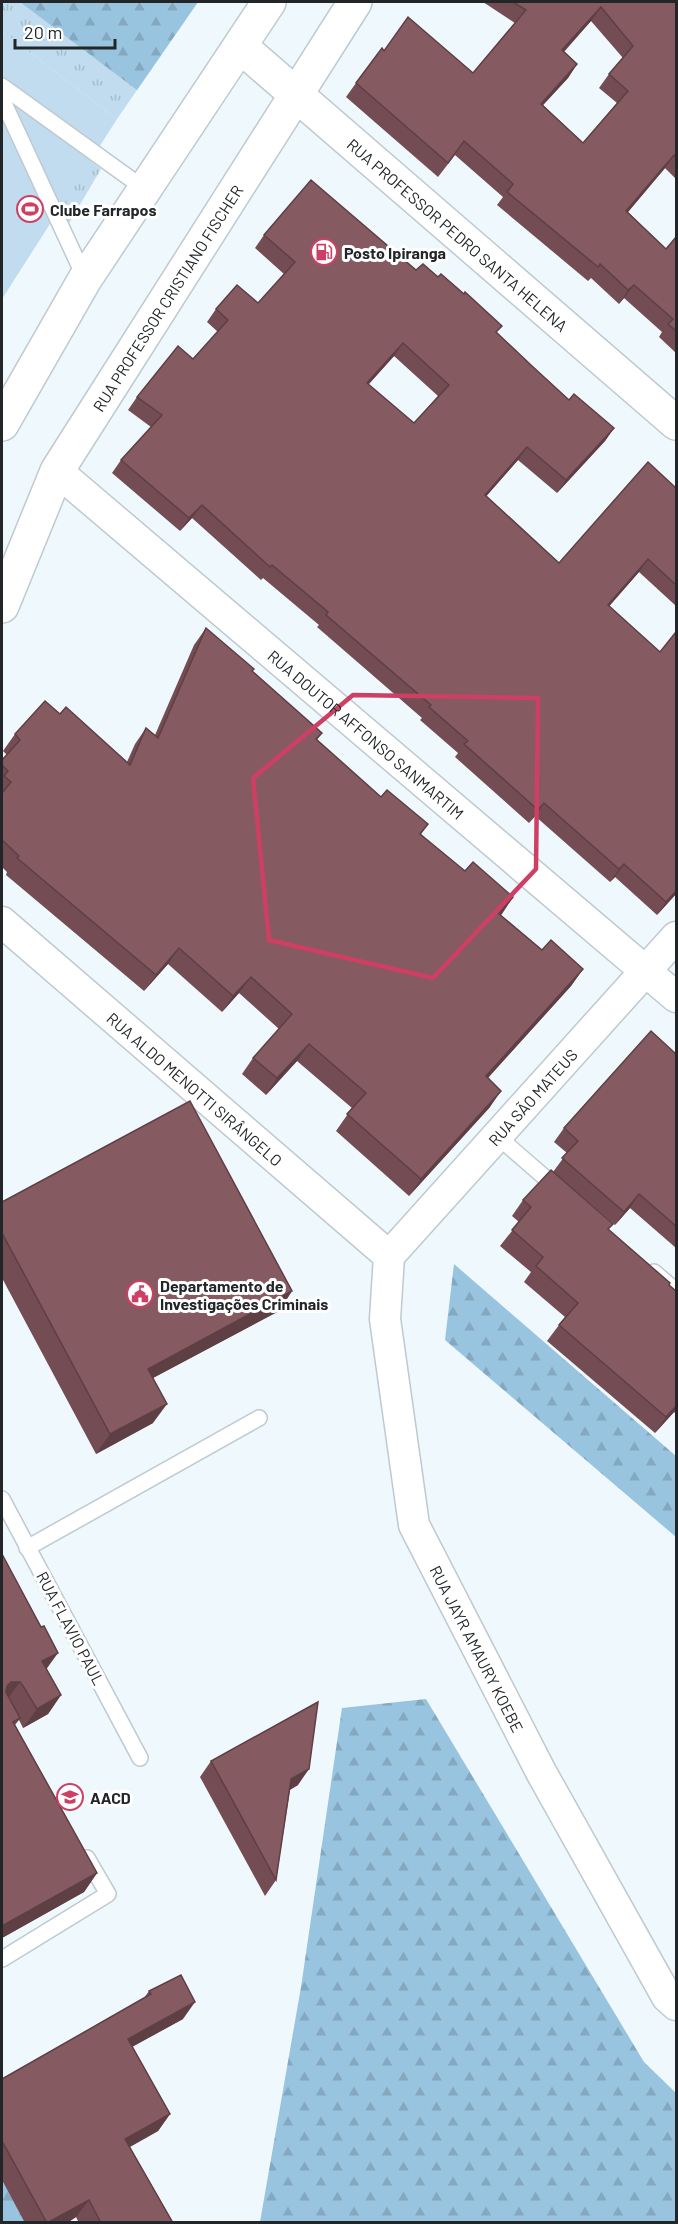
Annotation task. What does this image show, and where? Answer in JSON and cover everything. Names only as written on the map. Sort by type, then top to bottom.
[{"type":"main road","points":[[2,424],[85,279],[269,2]]},
{"type":"main road","name":"RUA PROFESSOR CRISTIANO FISCHER","points":[[2,606],[57,471],[355,2]]},
{"type":"main road","name":"RUA PROFESSOR PEDRO SANTA HELENA","points":[[240,46],[676,423]]},
{"type":"street","name":"RUA DOUTOR AFFONSO SANMARTIM","points":[[57,471],[676,998]]},
{"type":"street","name":"RUA ALDO MENOTTI SIRÂNGELO","points":[[2,922],[389,1256]]},
{"type":"street","name":"RUA SÃO MATEUS","points":[[389,1256],[676,937]]},
{"type":"street","name":"RUA JAYR AMAURY KOEBE","points":[[389,1256],[385,1319],[414,1525],[541,1772],[667,1997],[676,2005]]},
{"type":"lane","points":[[2,86],[146,190]]},
{"type":"lane","points":[[2,99],[85,279]]},
{"type":"lane","points":[[497,1136],[568,1198]]},
{"type":"lane","points":[[640,1260],[676,1291]]},
{"type":"lane","points":[[27,1548],[259,1418]]},
{"type":"lane","name":"RUA FLAVIO PAUL","points":[[2,1499],[140,1758]]},
{"type":"lane","points":[[2,1959],[108,1894],[79,1845]]},
{"type":"highlighted area","points":[[353,695],[538,698],[536,869],[433,978],[269,940],[253,778]]},
{"type":"green space","points":[[2,2],[198,2],[117,119],[2,31]]},
{"type":"green space","points":[[20,2],[198,2],[137,90]]},
{"type":"green space","name":"Clube Farrapos","points":[[2,31],[117,119],[2,299]]},
{"type":"green space","points":[[19,107],[101,169],[68,225]]},
{"type":"green space","points":[[454,1264],[676,1456],[676,1537],[445,1340]]},
{"type":"green space","points":[[426,1699],[644,2062],[676,2093],[676,2222],[260,2222],[301,1987],[342,1708]]},
{"type":"green space","points":[[2,2172],[31,2222],[2,2222]]},
{"type":"building","points":[[513,2],[676,2],[676,157],[674,155],[626,211],[666,249],[676,237],[676,331],[668,324],[673,319],[634,285],[628,290],[600,264],[598,267],[507,192],[513,184],[464,141],[448,163],[356,83],[382,48],[384,51],[408,17],[473,73],[526,10]],"holes":[[[601,7],[633,46],[609,74],[628,91],[583,143],[541,104],[577,64],[562,50]]]},
{"type":"building","points":[[311,180],[416,270],[423,264],[438,277],[441,274],[464,294],[465,292],[502,326],[496,332],[569,400],[574,394],[614,428],[566,480],[527,447],[485,495],[559,563],[648,462],[676,488],[676,585],[648,559],[608,605],[660,652],[676,632],[676,891],[666,902],[624,864],[619,869],[544,803],[538,810],[464,744],[468,741],[429,707],[431,705],[326,615],[328,612],[272,565],[270,567],[202,505],[189,518],[121,460],[162,415],[137,397],[178,346],[193,359],[228,320],[216,309],[237,285],[258,303],[295,262],[264,235]],"holes":[[[403,343],[449,385],[414,423],[367,383]]]},
{"type":"building","points":[[206,628],[254,669],[252,671],[322,733],[316,739],[381,797],[387,790],[428,824],[420,834],[465,871],[473,862],[513,897],[499,914],[542,950],[551,940],[583,969],[486,1076],[501,1091],[421,1179],[347,1114],[366,1093],[309,1044],[277,1078],[253,1058],[292,1014],[251,977],[233,996],[179,948],[156,975],[17,858],[19,856],[2,840],[2,793],[11,782],[4,776],[8,771],[2,765],[2,760],[20,740],[15,734],[45,701],[60,714],[66,707],[130,765],[146,728],[158,738]]},
{"type":"building","points":[[651,1031],[676,1054],[676,1226],[639,1194],[624,1212],[562,1158],[578,1141],[564,1128]]},
{"type":"building","name":"Departamento de Investigações Criminais","points":[[190,1101],[292,1291],[148,1369],[167,1404],[110,1434],[2,1233],[2,1202]]},
{"type":"building","points":[[551,1170],[613,1224],[608,1229],[670,1283],[669,1285],[676,1291],[676,1406],[666,1417],[559,1325],[578,1303],[536,1266],[543,1257],[512,1230],[531,1207],[523,1200]]},
{"type":"building","points":[[2,1554],[41,1627],[44,1626],[58,1653],[42,1661],[61,1695],[37,1709],[20,1682],[11,1682],[6,1692],[20,1718],[13,1722],[97,1873],[2,1926]]},
{"type":"building","points":[[318,1702],[309,1769],[291,1779],[276,1880],[211,1761]]},
{"type":"building","points":[[181,1975],[195,2002],[128,2039],[170,2114],[125,2139],[173,2223],[101,2223],[89,2200],[47,2223],[2,2141],[2,2079],[151,1994],[149,1991]]},
{"type":"place","name":"Clube Farrapos","points":[[30,209]]},
{"type":"place","name":"Posto Ipiranga","points":[[324,252]]},
{"type":"place","name":"Departamento de Investigações Criminais","points":[[140,1294]]},
{"type":"place","name":"AACD","points":[[70,1797]]}]
